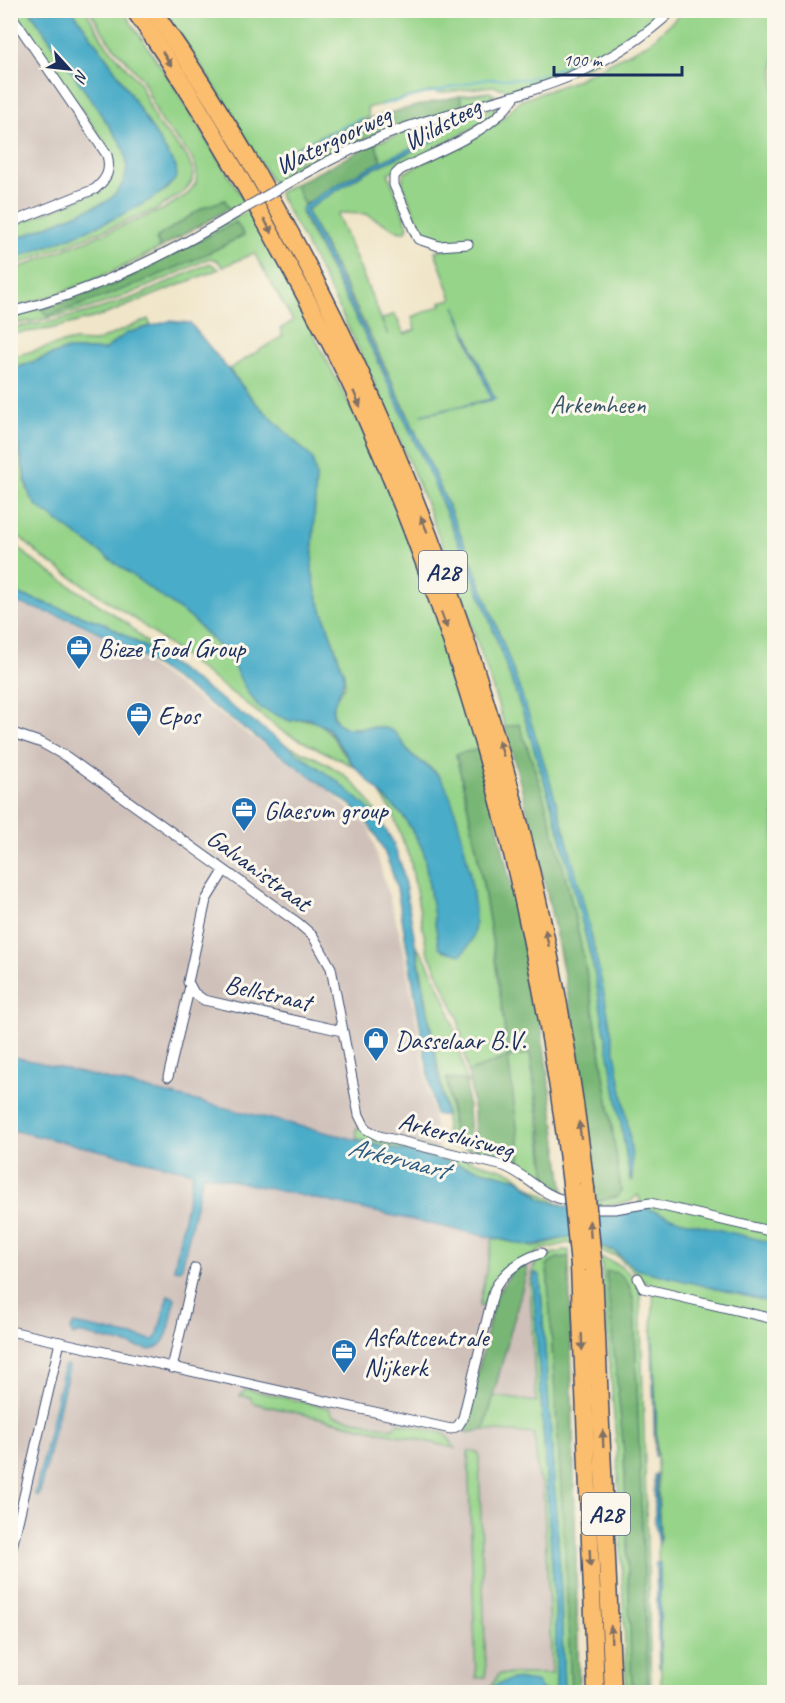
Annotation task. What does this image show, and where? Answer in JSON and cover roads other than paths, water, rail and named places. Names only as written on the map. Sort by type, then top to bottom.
[{"type":"highway","name":"A28","points":[[134,10],[243,181],[323,329],[356,395],[428,575],[461,665],[492,770],[516,867],[543,992],[579,1186]]},
{"type":"highway","name":"A28","points":[[153,10],[191,65],[298,249],[370,396],[441,566],[506,763],[533,870],[560,998],[576,1098],[579,1186],[613,1692]]},
{"type":"highway","name":"A28","points":[[586,1268],[591,1584],[596,1692]]},
{"type":"highway","name":"A28","points":[[587,1692],[591,1584]]},
{"type":"street","name":"Watergoorweg","points":[[10,312],[103,284],[158,257],[317,166],[390,133],[514,98],[604,62],[646,35],[673,10]]},
{"type":"street","points":[[10,13],[107,155],[109,168],[106,178],[95,189],[10,223]]},
{"type":"street","name":"Wildsteeg","points":[[468,244],[439,246],[418,239],[394,185],[394,176],[489,124],[502,115],[514,98]]},
{"type":"street","name":"Galvanistraat","points":[[10,732],[42,743],[67,757],[313,936],[331,968],[359,1115],[366,1129]]},
{"type":"street","name":"Bellstraat","points":[[224,871],[206,900],[188,982],[190,986],[204,1000],[342,1031]]},
{"type":"street","name":"Bellstraat","points":[[168,1077],[190,986]]},
{"type":"street","name":"Arkersluisweg","points":[[366,1129],[379,1136],[504,1166],[519,1173],[544,1193],[564,1200]]},
{"type":"street","points":[[597,1209],[615,1209],[650,1203],[774,1232]]},
{"type":"street","points":[[10,1331],[446,1430],[454,1429],[462,1418],[494,1290],[502,1277],[519,1262],[541,1253]]},
{"type":"street","points":[[171,1368],[195,1268]]},
{"type":"street","points":[[638,1278],[643,1288],[774,1319]]},
{"type":"street","points":[[10,1556],[60,1342]]},
{"type":"water","points":[[30,11],[73,11],[115,70],[176,167],[177,175],[168,187],[129,212],[11,260],[11,241],[108,201],[124,182],[127,167],[121,143]]},
{"type":"water","points":[[436,140],[364,173],[306,210],[420,442],[494,618],[520,691],[566,838],[603,988],[625,1107],[632,1158],[631,1181],[594,970],[559,829],[524,716],[484,604],[432,479],[376,357],[301,210],[324,193],[366,169],[410,148]]},
{"type":"water","points":[[455,306],[493,395],[497,399],[421,415],[491,399]]},
{"type":"water","points":[[169,321],[190,323],[254,401],[312,458],[316,475],[312,570],[316,592],[344,674],[334,706],[334,717],[344,727],[389,729],[400,738],[416,759],[434,772],[445,785],[462,835],[474,900],[474,932],[469,945],[461,955],[439,947],[423,849],[404,817],[353,765],[328,728],[307,718],[290,721],[260,708],[248,693],[228,656],[192,619],[37,506],[30,497],[11,412],[11,370],[65,350],[104,350],[127,333]]},
{"type":"water","points":[[10,591],[106,624],[160,656],[337,781],[381,822],[392,840],[402,868],[446,1116],[435,1114],[397,889],[381,845],[362,816],[353,807],[189,689],[119,642],[77,622],[11,601]]},
{"type":"water","name":"Arkervaart","points":[[11,1056],[518,1179],[543,1200],[598,1214],[609,1216],[646,1208],[679,1220],[774,1243],[774,1303],[636,1269],[613,1250],[568,1237],[530,1246],[203,1174],[182,1267],[180,1270],[174,1269],[193,1172],[11,1130]]},
{"type":"water","points":[[535,1273],[540,1275],[560,1570],[564,1692],[556,1692],[556,1623],[533,1280]]},
{"type":"water","points":[[168,1295],[175,1298],[169,1329],[163,1342],[151,1350],[78,1333],[73,1335],[70,1330],[74,1324],[153,1340],[157,1337]]},
{"type":"water","points":[[652,1330],[656,1417],[655,1457]]},
{"type":"water","points":[[64,1366],[69,1367],[39,1496],[35,1495]]},
{"type":"water","points":[[656,1474],[659,1545],[655,1521],[654,1475]]},
{"type":"water","points":[[656,1563],[660,1563],[660,1668],[659,1667]]},
{"type":"water","points":[[512,1679],[536,1682],[545,1692],[490,1692],[495,1685]]},
{"type":"waterway","points":[[608,50],[627,41]]},
{"type":"waterway","points":[[380,105],[485,79],[528,79],[594,56]]},
{"type":"waterway","points":[[275,160],[362,118]]},
{"type":"place","name":"Bieze Food Group","points":[[79,671]]},
{"type":"place","name":"Epos","points":[[139,738]]},
{"type":"place","name":"Glaesum group","points":[[244,833]]},
{"type":"place","name":"Dasselaar B.V.","points":[[376,1063]]},
{"type":"place","name":"Asfaltcentrale Nijkerk","points":[[344,1375]]},
{"type":"park label","name":"Arkemheen","points":[[598,404]]}]
